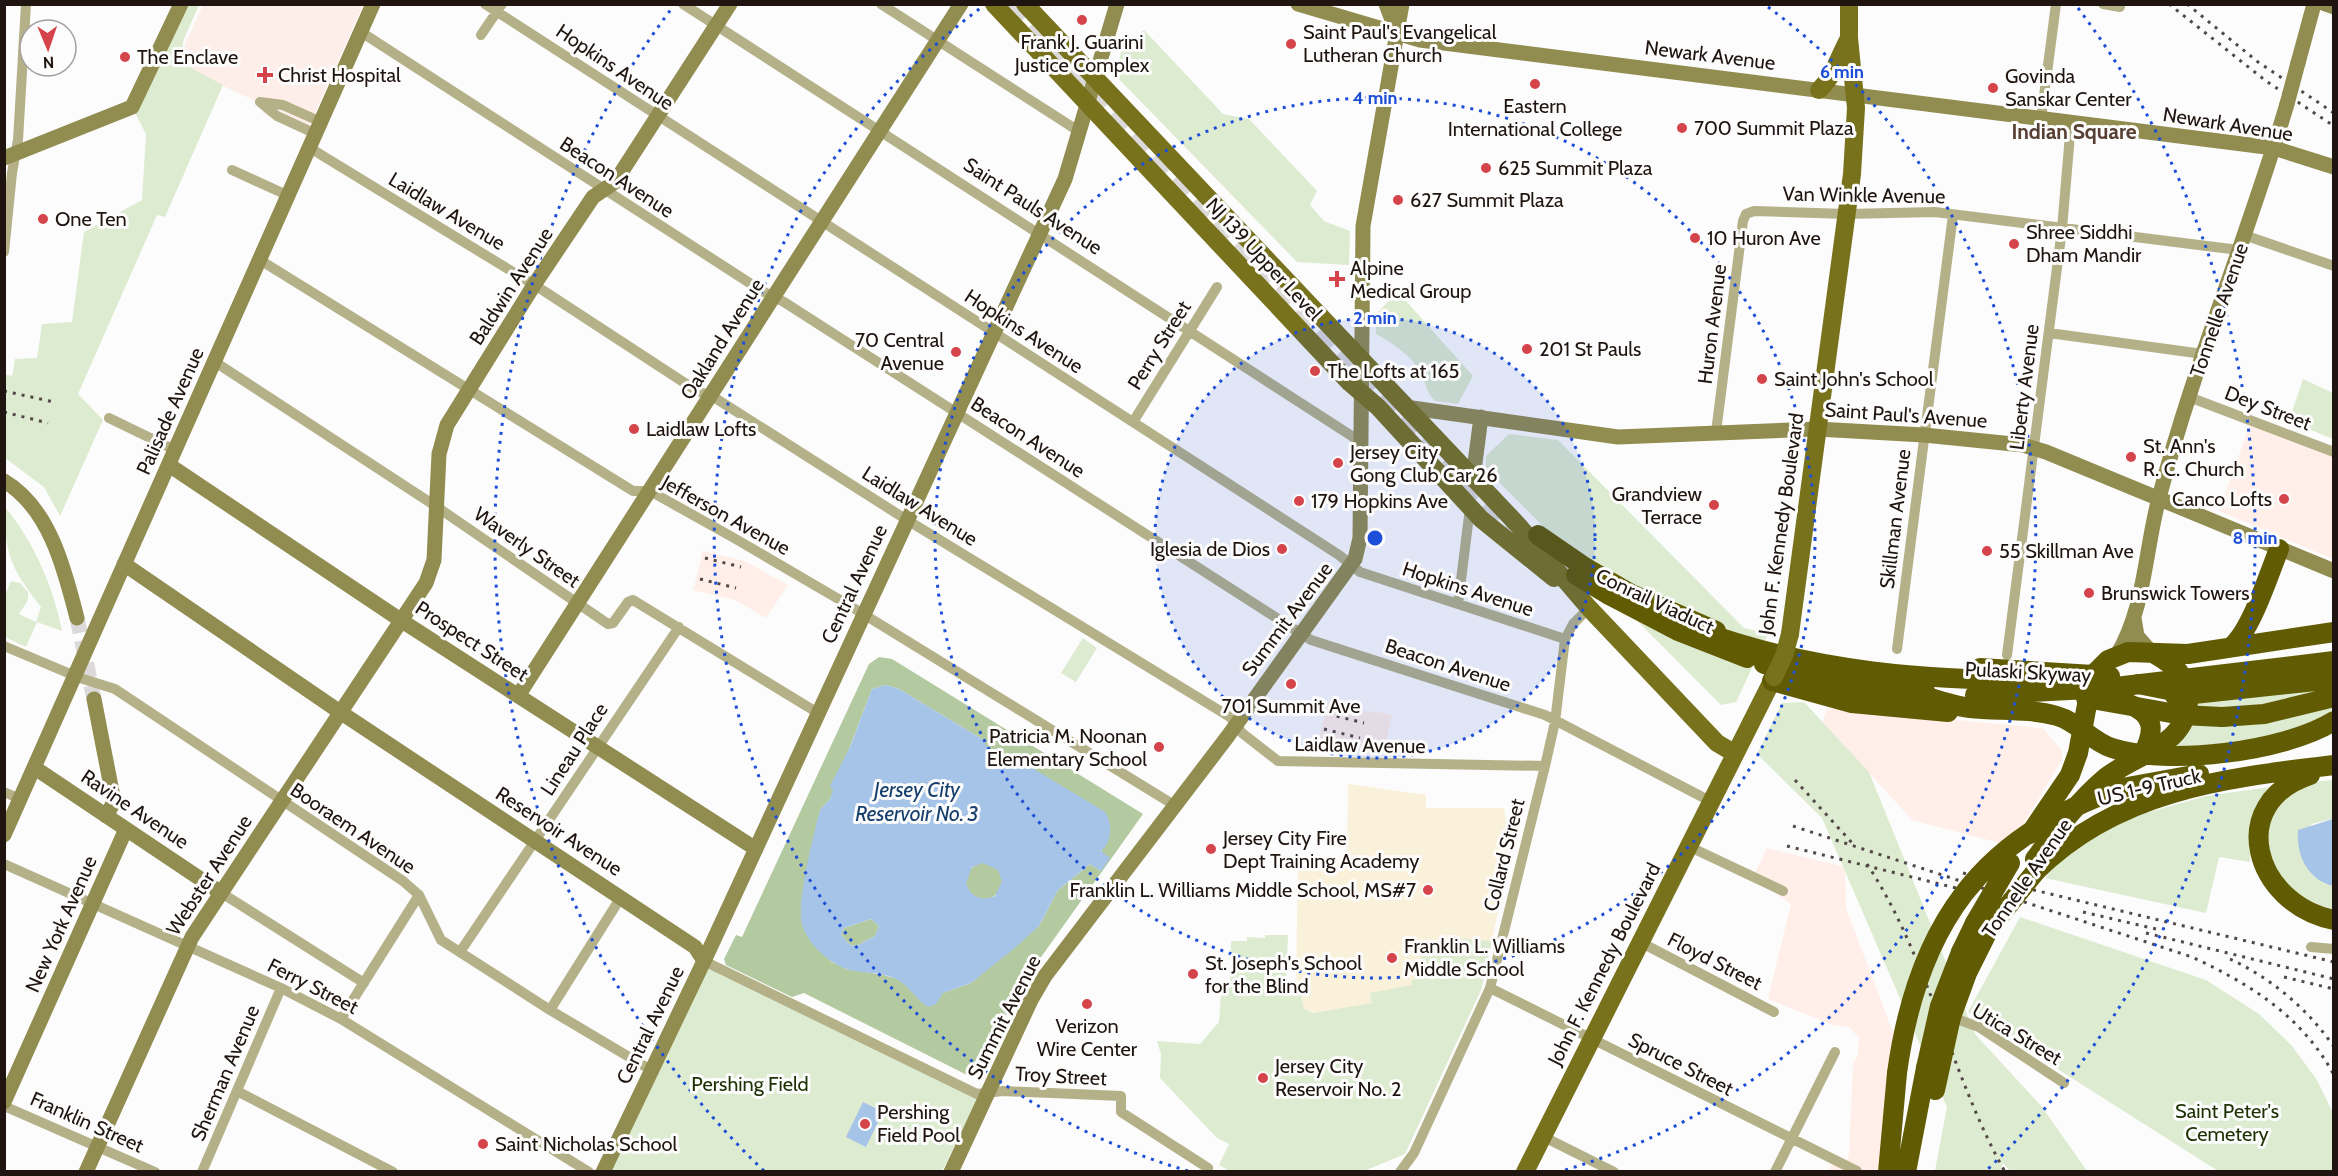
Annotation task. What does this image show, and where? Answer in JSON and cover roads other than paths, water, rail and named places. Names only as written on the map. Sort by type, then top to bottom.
[{"type":"highway","points":[[1539,535],[1581,571]]},
{"type":"highway","points":[[2231,647],[2240,638],[2256,607],[2279,549]]},
{"type":"highway","name":"Conrail Viaduct","points":[[1581,571],[1631,594],[1641,603],[1686,625],[1736,645]]},
{"type":"highway","name":"Conrail Viaduct","points":[[1581,571],[1609,595],[1686,635],[1736,645]]},
{"type":"highway","points":[[2256,607],[2262,631],[2277,641]]},
{"type":"highway","points":[[2053,680],[2086,663],[2132,651],[2179,654],[2334,632]]},
{"type":"highway","points":[[1736,645],[1892,676],[1958,680],[2053,680],[2091,684],[2127,681],[2188,694]]},
{"type":"highway","name":"Pulaski Skyway","points":[[1736,645],[1875,662],[2115,676],[2334,655]]},
{"type":"highway","name":"Pulaski Skyway","points":[[1736,645],[1827,680],[1913,692],[1975,695],[2107,688],[2334,662]]},
{"type":"highway","points":[[2152,653],[2179,670],[2186,682],[2188,694]]},
{"type":"highway","name":"Tonnelle Avenue","points":[[2025,867],[2076,760],[2091,684],[2099,669],[2115,656]]},
{"type":"highway","points":[[2113,698],[2145,700],[2328,678]]},
{"type":"highway","points":[[1773,679],[1833,699],[1879,706],[1943,712],[2024,712]]},
{"type":"highway","points":[[2091,684],[2113,698],[2140,709],[2151,720],[2151,735],[2144,754]]},
{"type":"highway","points":[[1913,692],[1963,707],[2057,716],[2105,745],[2144,754],[2171,756],[2263,748],[2301,737],[2334,720]]},
{"type":"highway","name":"Tonnelle Avenue","points":[[1906,1172],[1940,1006],[1982,926],[2025,867],[2095,788],[2116,770],[2167,742],[2177,733],[2186,717],[2188,694]]},
{"type":"highway","points":[[1975,695],[2082,697],[2182,715],[2222,717],[2272,712],[2334,697]]},
{"type":"highway","name":"US 1-9 Truck","points":[[1888,1172],[1897,1073],[1904,1026],[1918,977],[1941,928],[1973,884],[2014,844],[2056,816],[2093,799],[2141,784],[2334,753]]},
{"type":"highway","points":[[1982,926],[2025,867],[2081,832],[2146,800],[2204,786],[2334,767]]},
{"type":"highway","points":[[2334,767],[2306,776],[2282,790],[2263,818],[2259,844],[2265,871],[2278,890],[2305,910],[2334,920]]},
{"type":"highway","name":"Tonnelle Avenue","points":[[1919,1172],[1951,1017],[1966,958]]},
{"type":"main road","name":"NJ 139 Upper Level","points":[[994,4],[1361,394],[1378,407],[1470,508],[1589,608]]},
{"type":"main road","name":"NJ 139 Upper Level","points":[[1025,4],[1538,546],[1589,608],[1718,743],[1734,753]]},
{"type":"main road","name":"John F. Kennedy Boulevard","points":[[1525,1172],[1784,656],[1790,634],[1854,156],[1855,95],[1849,38],[1849,4]]},
{"type":"main road","points":[[1819,90],[1831,80],[1835,63],[1849,38]]},
{"type":"street","points":[[4,252],[10,156],[18,140],[26,4]]},
{"type":"street","points":[[10,156],[132,107],[181,4]]},
{"type":"street","name":"Palisade Avenue","points":[[4,835],[373,4]]},
{"type":"street","name":"Hopkins Avenue","points":[[485,4],[499,8],[658,117],[1339,555],[1352,567],[1368,576],[1565,639]]},
{"type":"street","name":"Saint Pauls Avenue","points":[[683,4],[1361,442]]},
{"type":"street","name":"Baldwin Avenue","points":[[402,621],[426,583],[434,560],[439,454],[447,425],[534,285],[593,198],[615,182],[730,4]]},
{"type":"street","points":[[881,4],[1080,132]]},
{"type":"street","name":"Oakland Avenue","points":[[518,696],[961,4]]},
{"type":"street","name":"Central Avenue","points":[[603,1172],[704,961],[1065,179],[1117,4]]},
{"type":"street","name":"Newark Avenue","points":[[1298,4],[1399,35],[2274,148],[2334,167]]},
{"type":"street","points":[[1386,4],[1399,35]]},
{"type":"street","name":"Summit Avenue","points":[[951,1172],[1031,1000],[1046,976],[1352,567],[1360,538],[1363,226],[1399,35],[1402,4]]},
{"type":"street","points":[[2041,118],[2056,4]]},
{"type":"street","points":[[2103,4],[2120,7]]},
{"type":"street","name":"Tonnelle Avenue","points":[[2115,656],[2134,618],[2159,498],[2203,354],[2274,148],[2314,4]]},
{"type":"street","points":[[2325,4],[2334,7]]},
{"type":"street","points":[[481,35],[499,8]]},
{"type":"street","name":"Beacon Avenue","points":[[361,32],[604,190],[956,412],[1302,635],[1311,640],[1545,715],[1710,801]]},
{"type":"street","name":"Liberty Avenue","points":[[2007,655],[2062,229],[2071,123]]},
{"type":"street","name":"Laidlaw Avenue","points":[[315,135],[534,285],[697,391],[712,396],[907,520],[1230,717],[1242,733],[1278,761],[1545,766]]},
{"type":"street","points":[[232,170],[289,196]]},
{"type":"street","name":"Van Winkle Avenue","points":[[1743,221],[1746,214],[1754,211],[1846,214],[1919,211],[2062,229],[2241,242],[2334,266]]},
{"type":"street","name":"Skillman Avenue","points":[[1897,649],[1953,215]]},
{"type":"street","name":"Huron Avenue","points":[[1716,432],[1743,221]]},
{"type":"street","name":"Jefferson Avenue","points":[[260,260],[633,491],[650,491],[863,614],[1174,805]]},
{"type":"street","name":"Perry Street","points":[[1133,422],[1217,287]]},
{"type":"street","points":[[2049,333],[2203,354]]},
{"type":"street","name":"Waverly Street","points":[[215,362],[437,507],[608,624],[613,623],[628,602],[633,600],[818,713]]},
{"type":"street","name":"Dey Street","points":[[2189,397],[2334,452]]},
{"type":"street","name":"Saint Paul's Avenue","points":[[1405,407],[1618,437],[1817,429],[1924,435],[2034,448],[2334,571]]},
{"type":"street","points":[[1473,478],[1481,417]]},
{"type":"street","points":[[109,418],[175,450]]},
{"type":"street","name":"Prospect Street","points":[[169,465],[402,621],[756,849]]},
{"type":"street","points":[[4,481],[28,501],[45,525],[61,564],[77,618]]},
{"type":"street","points":[[1458,604],[1470,508]]},
{"type":"street","name":"Reservoir Avenue","points":[[124,564],[340,712],[695,946],[704,961],[977,1094],[988,1093]]},
{"type":"street","name":"Collard Street","points":[[1400,1172],[1414,1153],[1490,988],[1555,722],[1565,639],[1573,624],[1589,608]]},
{"type":"street","points":[[2134,618],[2139,640],[2152,653]]},
{"type":"street","name":"Webster Avenue","points":[[86,1172],[186,947],[220,892],[402,621]]},
{"type":"street","name":"Lineau Place","points":[[460,952],[595,747],[679,627]]},
{"type":"street","name":"Booraem Avenue","points":[[4,646],[115,690],[403,881],[419,896],[441,940],[550,1010],[651,1070]]},
{"type":"street","points":[[94,699],[114,802],[106,816]]},
{"type":"street","name":"Ravine Avenue","points":[[35,768],[220,892],[364,983]]},
{"type":"street","points":[[4,792],[20,799]]},
{"type":"street","name":"New York Avenue","points":[[4,1104],[126,829]]},
{"type":"street","points":[[1688,846],[1783,891]]},
{"type":"street","name":"Ferry Street","points":[[4,864],[281,988],[340,1019],[589,1172]]},
{"type":"street","points":[[340,1019],[419,896]]},
{"type":"street","points":[[550,1010],[621,897]]},
{"type":"street","name":"Floyd Street","points":[[1640,942],[1774,1012]]},
{"type":"street","points":[[2311,947],[2334,949]]},
{"type":"street","name":"Sherman Avenue","points":[[202,1172],[281,988]]},
{"type":"street","name":"Spruce Street","points":[[1490,988],[1857,1171]]},
{"type":"street","name":"Utica Street","points":[[1951,1017],[1979,1027],[2064,1083]]},
{"type":"street","points":[[1775,1172],[1835,1052]]},
{"type":"street","points":[[237,1091],[393,1172]]},
{"type":"street","name":"Troy Street","points":[[988,1093],[1002,1091],[1121,1096],[1121,1112],[1207,1170]]},
{"type":"street","name":"Franklin Street","points":[[4,1104],[155,1172]]},
{"type":"street","points":[[1542,1136],[1614,1172]]},
{"type":"water","name":"Jersey City Reservoir No. 3","points":[[886,685],[899,689],[982,739],[993,756],[994,764],[998,756],[1021,761],[1105,812],[1109,822],[1109,838],[1101,851],[1110,858],[1101,871],[1090,864],[1058,890],[1039,926],[1016,947],[971,983],[943,993],[936,1004],[928,1007],[905,985],[894,978],[837,965],[816,948],[806,934],[801,919],[804,880],[820,810],[830,799],[833,790],[830,786],[850,747],[872,689]],"holes":[[[983,863],[998,870],[1002,881],[995,896],[990,898],[977,897],[970,892],[966,883],[972,867]],[[871,919],[879,926],[875,936],[856,946],[850,945],[841,935],[844,928]]]},
{"type":"water","points":[[2334,819],[2333,886],[2316,878],[2305,865],[2299,848],[2298,830]]},
{"type":"water","points":[[863,1102],[883,1112],[866,1147],[846,1137]]},
{"type":"tunnel","points":[[1010,4],[1484,505],[1526,541],[1576,575]]},
{"type":"tunnel","points":[[77,618],[94,699]]},
{"type":"railway","points":[[2169,4],[2266,81],[2334,126]]},
{"type":"railway","points":[[2187,4],[2258,62],[2334,113]]},
{"type":"railway","points":[[4,391],[54,402]]},
{"type":"railway","points":[[4,412],[48,423]]},
{"type":"railway","points":[[705,558],[741,567]]},
{"type":"railway","points":[[700,579],[736,588]]},
{"type":"railway","points":[[1328,714],[1364,723]]},
{"type":"railway","points":[[1324,729],[1360,738]]},
{"type":"railway","points":[[1795,780],[1853,844]]},
{"type":"railway","points":[[1793,826],[2192,957],[2234,979],[2273,1004],[2306,1035],[2334,1075]]},
{"type":"railway","points":[[1787,846],[1976,893]]},
{"type":"railway","points":[[1867,864],[1907,938],[1969,1096],[2005,1172]]},
{"type":"railway","points":[[1963,873],[2334,962]]},
{"type":"railway","points":[[2083,912],[2156,929]]},
{"type":"railway","points":[[2146,933],[2334,979]]},
{"type":"railway","points":[[2230,959],[2260,975],[2288,996],[2313,1020],[2334,1047]]},
{"type":"railway","points":[[2284,977],[2334,989]]},
{"type":"place","name":"Frank J. Guarini Justice Complex","points":[[1082,20]]},
{"type":"place","name":"Saint Paul's Evangelical Lutheran Church","points":[[1291,44]]},
{"type":"place","name":"The Enclave","points":[[125,57]]},
{"type":"place","name":"Christ Hospital","points":[[265,75]]},
{"type":"place","name":"Eastern International College","points":[[1535,84]]},
{"type":"place","name":"Govinda Sanskar Center","points":[[1993,88]]},
{"type":"place","name":"700 Summit Plaza","points":[[1682,128]]},
{"type":"place","name":"625 Summit Plaza","points":[[1486,168]]},
{"type":"place","name":"627 Summit Plaza","points":[[1398,200]]},
{"type":"place","name":"One Ten","points":[[43,219]]},
{"type":"place","name":"10 Huron Ave","points":[[1695,238]]},
{"type":"place","name":"Shree Siddhi Dham Mandir","points":[[2014,244]]},
{"type":"place","name":"Alpine Medical Group","points":[[1337,279]]},
{"type":"place","name":"201 St Pauls","points":[[1527,349]]},
{"type":"place","name":"70 Central Avenue","points":[[956,352]]},
{"type":"place","name":"The Lofts at 165","points":[[1315,371]]},
{"type":"place","name":"Saint John's School","points":[[1762,379]]},
{"type":"place","name":"Laidlaw Lofts","points":[[634,429]]},
{"type":"place","name":"St. Ann's R. C. Church","points":[[2131,457]]},
{"type":"place","name":"Jersey City Gong Club Car 26","points":[[1338,463]]},
{"type":"place","name":"Canco Lofts","points":[[2284,499]]},
{"type":"place","name":"179 Hopkins Ave","points":[[1299,501]]},
{"type":"place","name":"Grandview Terrace","points":[[1714,505]]},
{"type":"place","name":"Iglesia de Dios","points":[[1282,549]]},
{"type":"place","name":"55 Skillman Ave","points":[[1987,551]]},
{"type":"place","name":"Brunswick Towers","points":[[2089,593]]},
{"type":"place","name":"701 Summit Ave","points":[[1291,684]]},
{"type":"place","name":"Patricia M. Noonan Elementary School","points":[[1159,747]]},
{"type":"place","name":"Jersey City Fire Dept Training Academy","points":[[1211,849]]},
{"type":"place","name":"Franklin L. Williams Middle School, MS#7","points":[[1428,890]]},
{"type":"place","name":"Franklin L. Williams Middle School","points":[[1392,958]]},
{"type":"place","name":"St. Joseph's School for the Blind","points":[[1193,974]]},
{"type":"place","name":"Verizon Wire Center","points":[[1087,1004]]},
{"type":"place","name":"Jersey City Reservoir No. 2","points":[[1263,1078]]},
{"type":"place","name":"Pershing Field Pool","points":[[865,1124]]},
{"type":"place","name":"Saint Nicholas School","points":[[483,1144]]},
{"type":"district","name":"Indian Square","points":[[2074,132]]},
{"type":"park label","name":"Pershing Field","points":[[750,1084]]},
{"type":"park label","name":"Saint Peter's Cemetery","points":[[2227,1122]]}]
